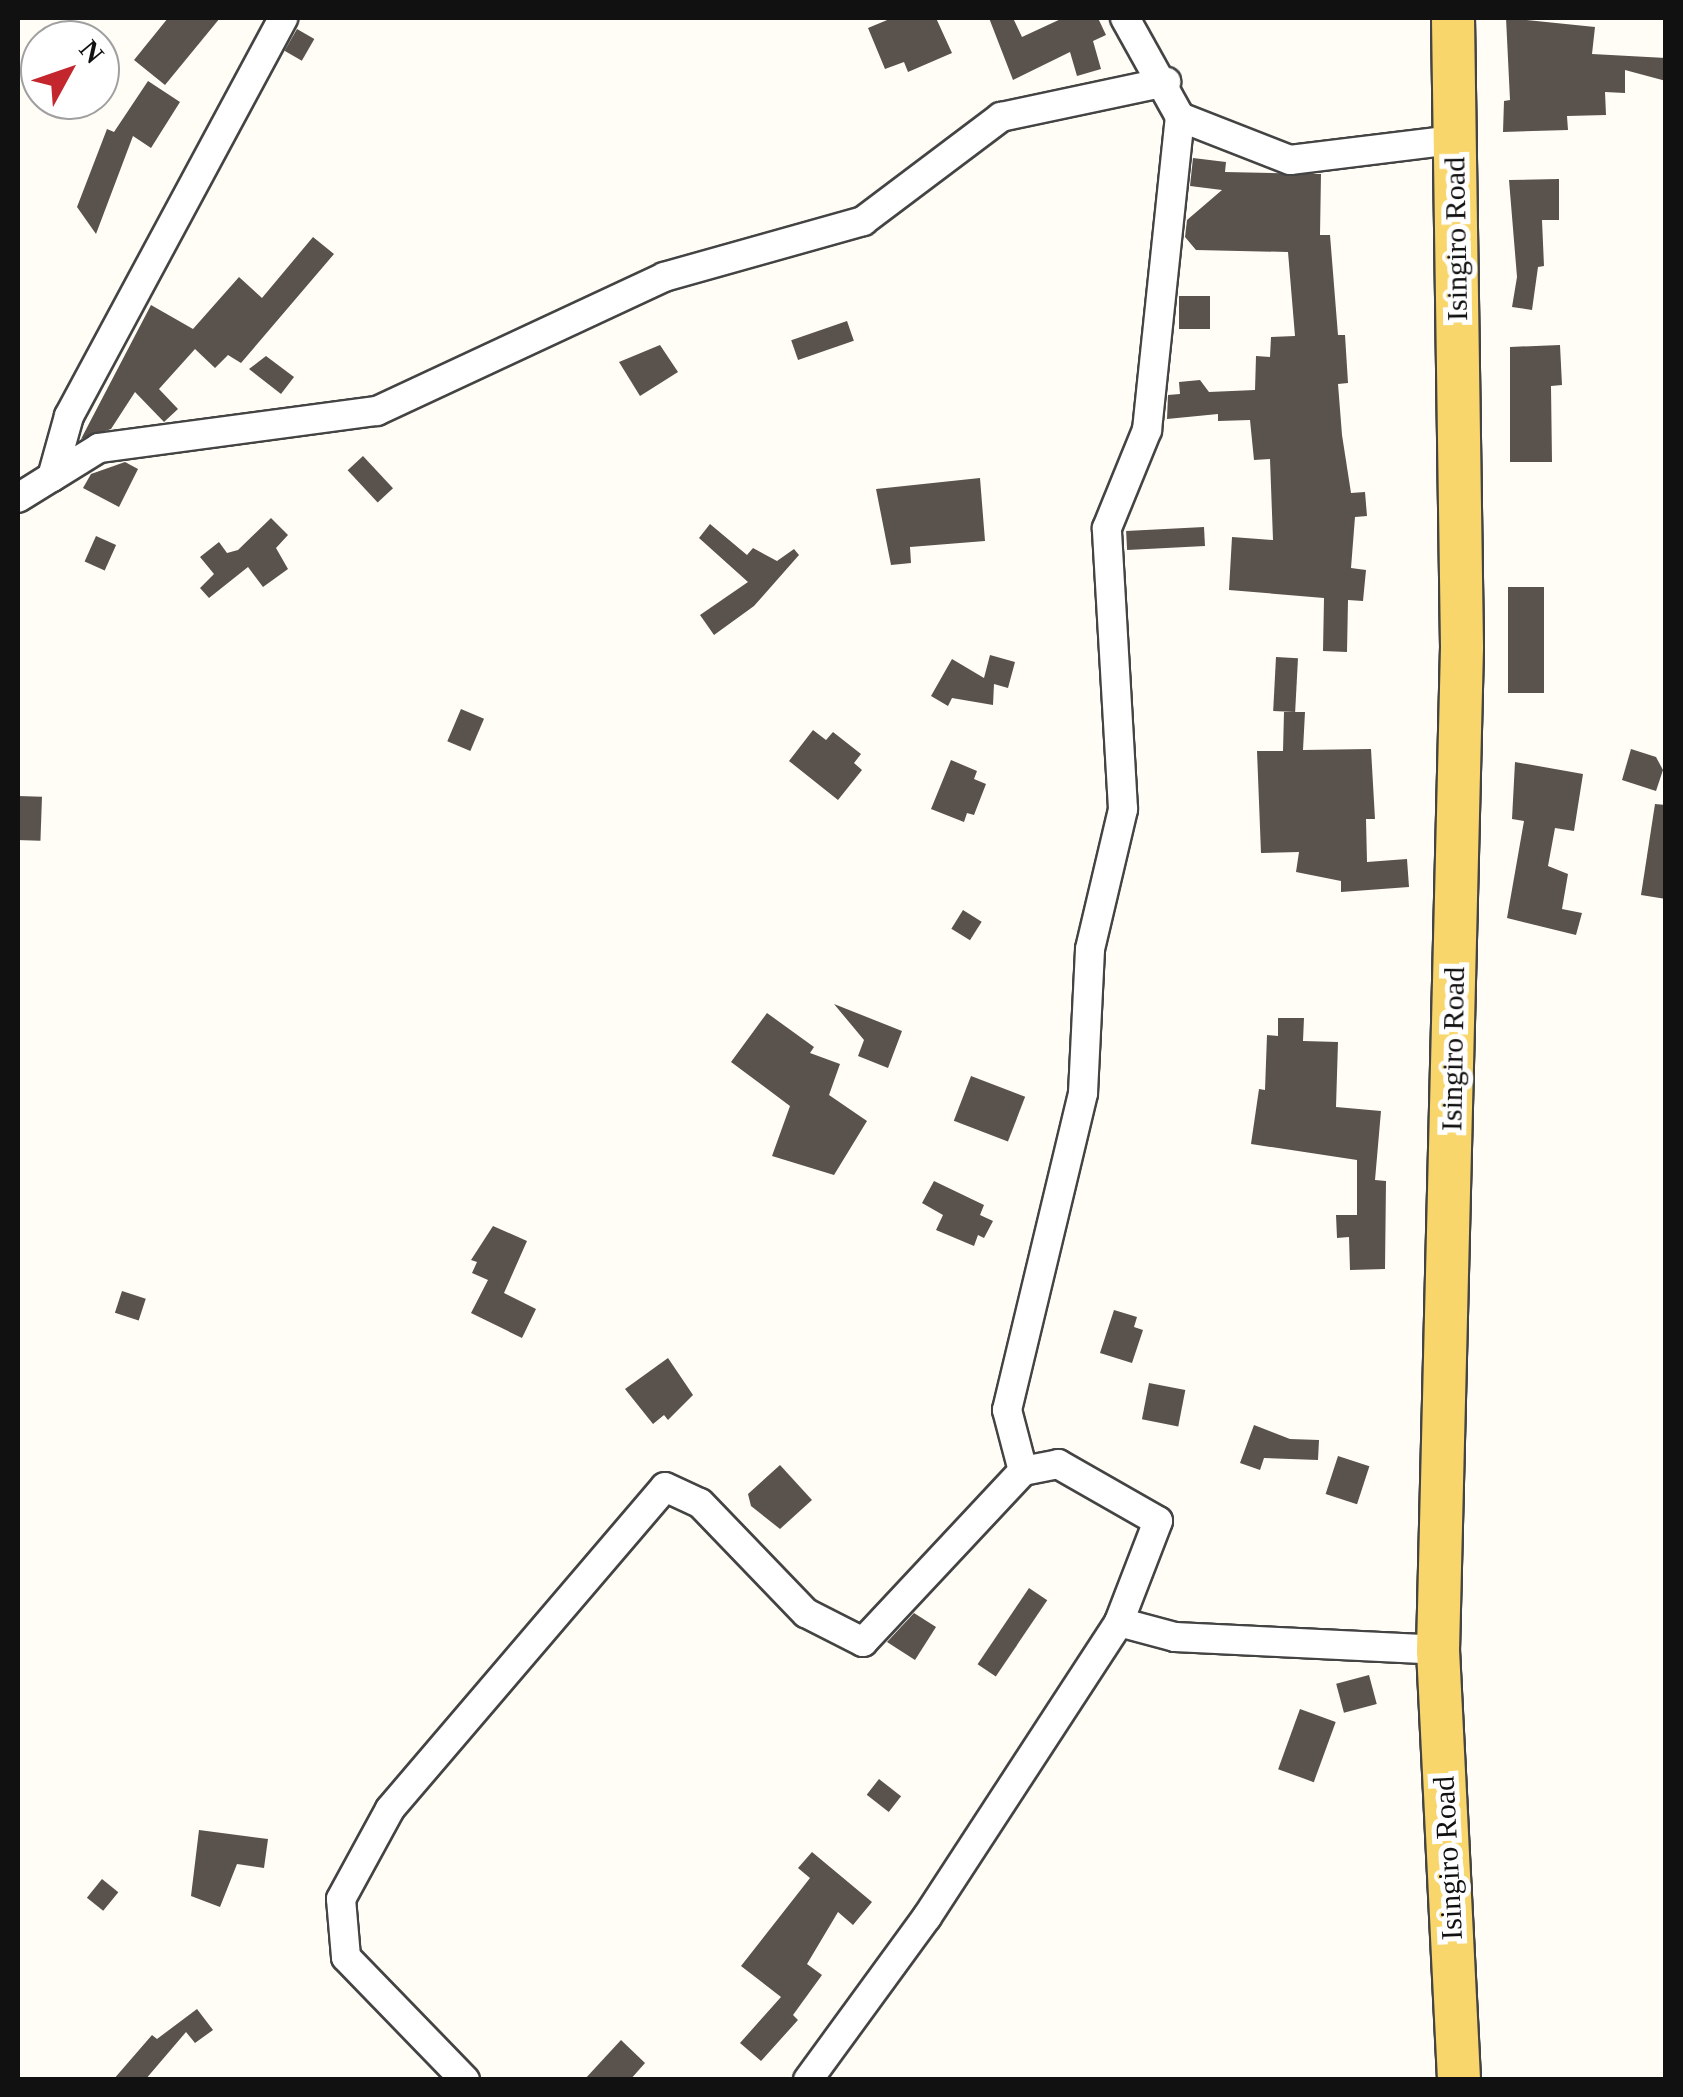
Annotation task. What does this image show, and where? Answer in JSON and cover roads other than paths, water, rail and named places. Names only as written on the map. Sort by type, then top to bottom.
[{"type":"main road","name":"Isingiro Road","points":[[1454,18],[1462,647],[1438,1650],[1459,2080]]},
{"type":"street","points":[[52,477],[69,416],[283,18]]},
{"type":"street","points":[[1023,1471],[1007,1410],[1083,1093],[1090,949],[1123,809],[1107,528],[1147,430],[1180,117],[1166,82],[1125,18]]},
{"type":"street","points":[[18,498],[99,448],[377,412],[664,277],[863,221],[1002,117],[1166,82]]},
{"type":"street","points":[[1180,117],[1290,160],[1454,140]]},
{"type":"street","points":[[465,2080],[346,1958],[341,1899],[390,1809],[665,1487],[700,1503],[806,1612],[863,1642],[1023,1471],[1058,1464],[1158,1521],[1119,1622],[926,1916],[808,2080]]},
{"type":"street","points":[[1119,1622],[1175,1637],[1438,1650]]}]
